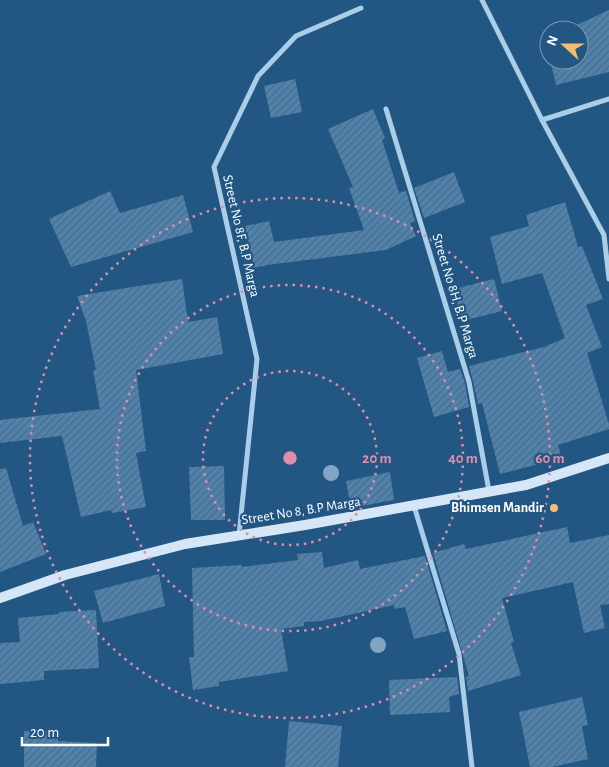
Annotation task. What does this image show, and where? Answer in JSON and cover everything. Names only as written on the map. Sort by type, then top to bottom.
[{"type":"main road","name":"Street No 8, B.P Marga","points":[[0,598],[65,575],[184,544],[306,525],[526,485],[609,458]]},
{"type":"street","points":[[482,0],[542,120],[604,235],[609,279]]},
{"type":"street","name":"Street No 8F, B.P Marga","points":[[239,535],[257,359],[214,167],[258,76],[296,36],[361,8]]},
{"type":"street","points":[[542,120],[609,99]]},
{"type":"street","name":"Street No 8H, B.P Marga","points":[[386,109],[469,382],[490,492]]},
{"type":"street","points":[[414,505],[459,654],[472,767]]},
{"type":"building","points":[[609,10],[609,72],[556,85],[552,70],[589,70],[588,20]]},
{"type":"building","points":[[295,79],[302,112],[271,118],[264,86]]},
{"type":"building","points":[[373,109],[385,138],[382,140],[399,193],[406,191],[415,221],[410,223],[416,236],[386,250],[254,268],[245,226],[269,221],[274,242],[364,230],[349,188],[353,187],[328,129]]},
{"type":"building","points":[[454,172],[465,202],[424,218],[414,188]]},
{"type":"building","points":[[110,191],[120,213],[183,195],[193,232],[71,267],[49,219]]},
{"type":"building","points":[[565,202],[578,247],[582,246],[603,299],[586,305],[602,347],[587,353],[609,429],[558,445],[562,458],[500,474],[482,403],[478,404],[469,366],[544,347],[565,338],[542,273],[502,284],[490,237],[529,226],[526,215]]},
{"type":"building","points":[[182,279],[188,322],[217,317],[223,354],[136,370],[146,451],[136,453],[146,507],[112,513],[111,510],[81,517],[62,436],[0,443],[0,420],[100,409],[93,370],[96,370],[86,321],[77,296]]},
{"type":"building","points":[[494,279],[502,311],[462,321],[454,289]]},
{"type":"building","points":[[442,351],[448,372],[460,369],[465,383],[469,407],[434,417],[417,358]]},
{"type":"building","points":[[224,466],[225,520],[191,520],[189,467]]},
{"type":"building","points":[[6,468],[23,526],[33,522],[46,554],[0,572],[0,469]]},
{"type":"building","points":[[390,472],[394,500],[351,508],[346,481]]},
{"type":"building","points":[[567,527],[570,543],[609,535],[609,604],[600,605],[605,628],[584,633],[573,582],[502,598],[514,642],[511,643],[521,675],[468,691],[466,677],[469,676],[433,553],[464,544],[466,549]]},
{"type":"building","points":[[322,552],[324,568],[358,560],[360,569],[425,556],[447,631],[414,639],[405,607],[395,609],[394,605],[321,621],[304,622],[304,626],[281,629],[288,671],[219,682],[219,686],[193,690],[189,657],[194,657],[192,568],[241,565],[242,567],[298,560],[297,554]]},
{"type":"building","points":[[159,574],[165,606],[103,623],[94,591]]},
{"type":"building","points":[[96,610],[99,668],[44,671],[44,680],[0,684],[0,643],[20,642],[18,618],[59,614],[59,612]]},
{"type":"building","points":[[457,677],[459,694],[449,697],[450,712],[390,715],[389,680]]},
{"type":"building","points":[[582,697],[588,725],[582,726],[588,759],[552,767],[530,767],[519,712]]},
{"type":"building","points":[[289,721],[342,726],[338,767],[285,767]]},
{"type":"building","points":[[24,731],[58,731],[58,741],[97,743],[96,767],[24,767]]},
{"type":"place","name":"Bhimsen Mandir","points":[[554,508]]}]
